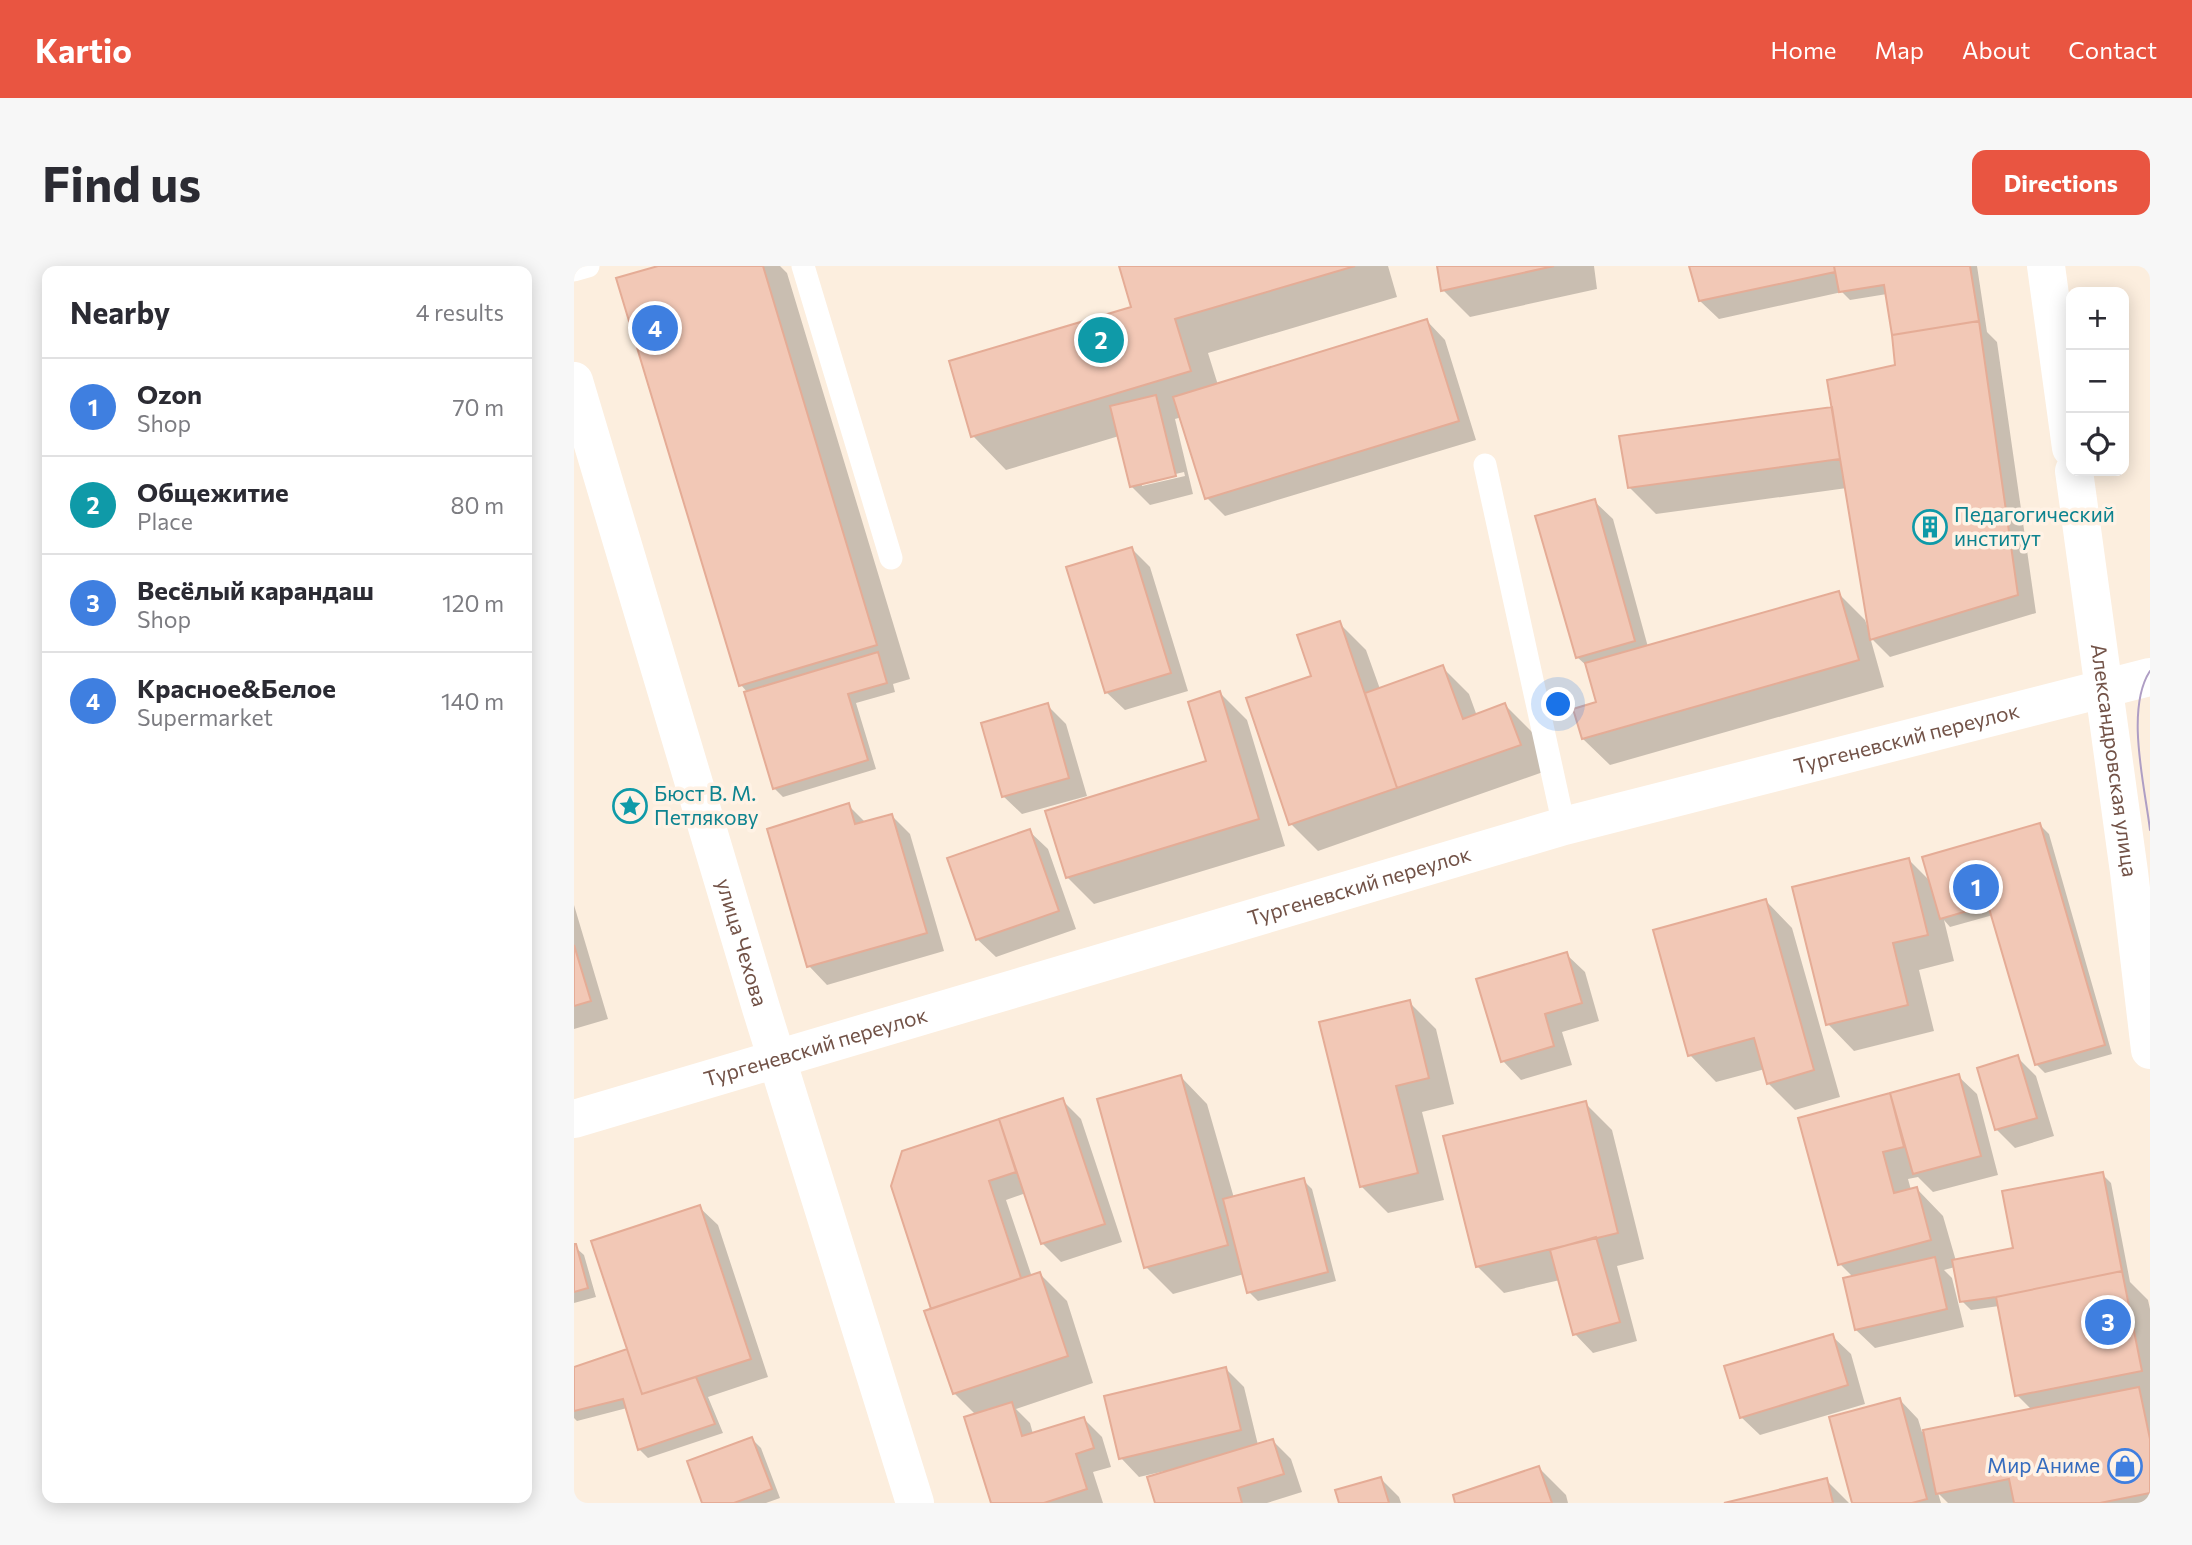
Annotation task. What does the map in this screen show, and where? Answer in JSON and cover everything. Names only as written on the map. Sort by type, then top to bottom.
[{"type":"street","points":[[2046,266],[2066,413]]},
{"type":"street","name":"улица Чехова","points":[[574,381],[761,1007],[915,1503]]},
{"type":"street","name":"Александровская улица","points":[[2075,476],[2105,690],[2150,1050]]},
{"type":"street","name":"Тургеневский переулок","points":[[574,1119],[1564,826],[2150,677]]},
{"type":"lane","points":[[574,270],[588,266]]},
{"type":"lane","points":[[803,266],[891,558]]},
{"type":"lane","points":[[1485,465],[1564,826]]},
{"type":"building","points":[[658,266],[763,266],[877,645],[739,686],[616,278]]},
{"type":"building","points":[[1119,266],[1355,266],[1175,319],[1191,371],[971,437],[949,361],[1131,307]]},
{"type":"building","points":[[1437,266],[1554,266],[1441,291]]},
{"type":"building","points":[[1689,266],[1834,266],[1835,272],[1699,301]]},
{"type":"building","points":[[1834,266],[1970,266],[1979,321],[1892,335],[1884,285],[1839,292]]},
{"type":"building","points":[[1427,319],[1459,421],[1205,499],[1173,397]]},
{"type":"building","name":"Педагогический институт","points":[[1979,321],[2018,595],[1870,640],[1827,380],[1895,365],[1892,335]]},
{"type":"building","points":[[1156,395],[1176,476],[1130,487],[1110,406]]},
{"type":"building","points":[[1832,407],[1840,459],[1628,488],[1619,436]]},
{"type":"building","points":[[1595,499],[1635,641],[1576,658],[1535,516]]},
{"type":"building","points":[[1132,547],[1171,673],[1105,693],[1066,567]]},
{"type":"building","points":[[1839,591],[1859,660],[1582,739],[1573,709],[1596,702],[1585,663]]},
{"type":"building","points":[[1340,621],[1397,788],[1289,825],[1246,698],[1311,676],[1297,635]]},
{"type":"building","points":[[878,652],[887,683],[848,694],[868,760],[773,789],[744,692]]},
{"type":"building","points":[[1443,665],[1463,719],[1505,703],[1521,745],[1397,788],[1365,693]]},
{"type":"building","points":[[1220,691],[1259,819],[1066,878],[1045,811],[1206,761],[1188,702]]},
{"type":"building","points":[[1048,703],[1069,778],[1002,797],[981,723]]},
{"type":"building","points":[[849,803],[855,824],[892,814],[927,933],[807,967],[767,829]]},
{"type":"building","points":[[2040,823],[2105,1045],[2035,1065],[1988,905],[1940,919],[1922,857]]},
{"type":"building","points":[[1030,829],[1059,911],[976,940],[947,858]]},
{"type":"building","points":[[1909,858],[1928,935],[1893,943],[1908,1005],[1826,1025],[1792,887]]},
{"type":"building","points":[[1766,899],[1814,1070],[1767,1084],[1754,1038],[1688,1056],[1653,930]]},
{"type":"building","points":[[574,945],[591,1001],[574,1006]]},
{"type":"building","points":[[1567,952],[1582,1003],[1545,1014],[1554,1046],[1501,1062],[1476,979]]},
{"type":"building","points":[[1410,1000],[1429,1078],[1396,1086],[1418,1173],[1360,1187],[1319,1022]]},
{"type":"building","points":[[2018,1055],[2037,1118],[1995,1130],[1977,1068]]},
{"type":"building","points":[[1959,1074],[1981,1156],[1913,1174],[1890,1093]]},
{"type":"building","points":[[1181,1075],[1228,1245],[1144,1268],[1097,1099]]},
{"type":"building","points":[[1890,1093],[1904,1147],[1883,1152],[1894,1193],[1917,1187],[1931,1240],[1838,1265],[1798,1118]]},
{"type":"building","points":[[1063,1098],[1105,1224],[1041,1244],[999,1119]]},
{"type":"building","points":[[1586,1101],[1618,1233],[1476,1267],[1443,1136]]},
{"type":"building","points":[[999,1119],[1016,1172],[989,1181],[1021,1278],[931,1309],[891,1186],[902,1151]]},
{"type":"building","points":[[2103,1172],[2122,1271],[1960,1302],[1952,1260],[2013,1248],[2002,1191]]},
{"type":"building","points":[[1304,1178],[1328,1272],[1247,1293],[1223,1199]]},
{"type":"building","points":[[700,1205],[751,1359],[642,1394],[591,1241]]},
{"type":"building","points":[[1596,1237],[1620,1322],[1573,1335],[1550,1250]]},
{"type":"building","points":[[574,1244],[588,1288],[574,1292]]},
{"type":"building","points":[[1935,1257],[1947,1309],[1855,1330],[1843,1278]]},
{"type":"building","points":[[2122,1271],[2142,1371],[2015,1396],[1996,1297]]},
{"type":"building","points":[[1040,1272],[1068,1356],[953,1394],[924,1311]]},
{"type":"building","points":[[1833,1334],[1848,1385],[1740,1418],[1724,1366]]},
{"type":"building","points":[[627,1349],[642,1394],[696,1377],[715,1424],[638,1450],[623,1399],[574,1411],[574,1367]]},
{"type":"building","points":[[1226,1367],[1241,1430],[1119,1459],[1104,1396]]},
{"type":"building","points":[[2139,1387],[2150,1439],[2150,1493],[2100,1503],[2014,1503],[2009,1479],[1936,1494],[1923,1430]]},
{"type":"building","points":[[1900,1398],[1927,1499],[1912,1503],[1852,1503],[1829,1417]]},
{"type":"building","points":[[1012,1402],[1022,1436],[1084,1417],[1094,1448],[1076,1454],[1087,1489],[1044,1503],[991,1503],[964,1417]]},
{"type":"building","points":[[752,1437],[772,1489],[734,1503],[702,1503],[687,1461]]},
{"type":"building","points":[[1273,1439],[1284,1474],[1238,1488],[1242,1503],[1155,1503],[1147,1477]]},
{"type":"building","points":[[1539,1466],[1552,1503],[1455,1503],[1453,1495]]},
{"type":"building","points":[[1381,1477],[1389,1503],[1339,1503],[1335,1490]]},
{"type":"building","points":[[1827,1478],[1833,1503],[1724,1503]]},
{"type":"tram line","points":[[2150,671],[2143,687],[2138,727],[2141,771],[2150,830]]},
{"type":"place","name":"Красное&Белое","points":[[655,328]]},
{"type":"place","name":"Общежитие","points":[[1101,340]]},
{"type":"place","name":"Педагогический институт","points":[[1930,527]]},
{"type":"place","name":"Бюст В. М. Петлякову","points":[[630,806]]},
{"type":"place","name":"Ozon","points":[[1976,887]]},
{"type":"place","name":"Весёлый карандаш","points":[[2108,1322]]},
{"type":"place","name":"Мир Аниме","points":[[2125,1466]]}]
